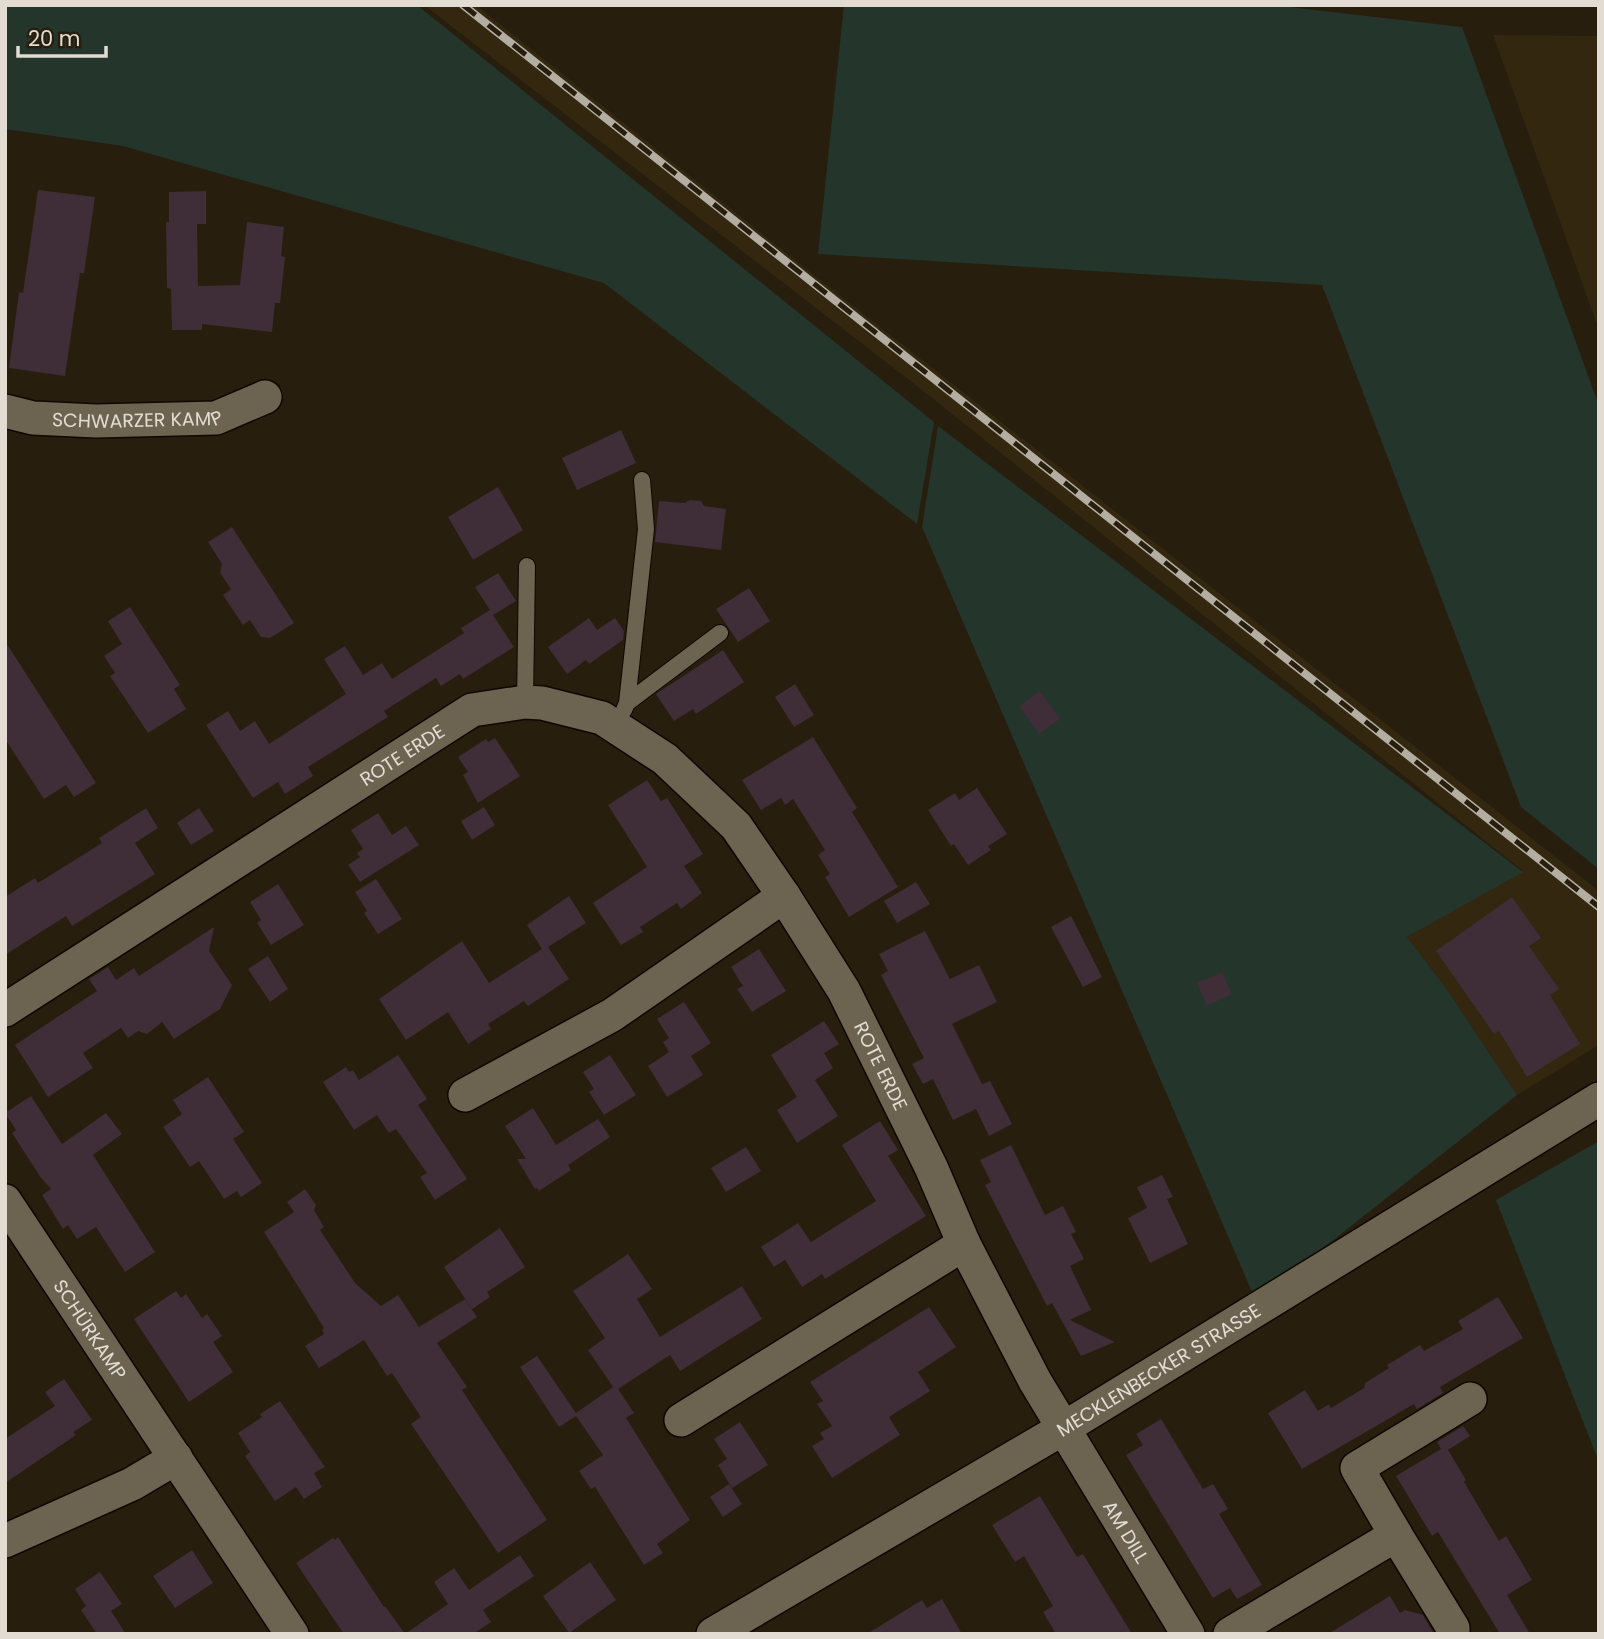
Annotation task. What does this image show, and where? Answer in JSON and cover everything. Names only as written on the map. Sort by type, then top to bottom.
[{"type":"street","name":"SCHWARZER KAMP","points":[[5,411],[33,418],[96,421],[216,418],[265,397]]},
{"type":"street","name":"ROTE ERDE","points":[[5,1010],[472,710],[525,702],[542,703],[602,718],[622,715],[736,826],[785,896],[844,991],[931,1167],[964,1244],[1035,1381],[1064,1428]]},
{"type":"street","points":[[465,1095],[612,1015],[785,896]]},
{"type":"street","name":"MECKLENBECKER STRASSE","points":[[713,1634],[1064,1428],[1599,1099]]},
{"type":"street","name":"SCHÜRKAMP","points":[[5,1201],[292,1634]]},
{"type":"street","points":[[681,1420],[964,1244]]},
{"type":"street","points":[[1453,1634],[1453,1628],[1357,1468],[1471,1399]]},
{"type":"street","name":"AM DILL","points":[[1064,1428],[1188,1634]]},
{"type":"street","points":[[5,1541],[132,1484],[176,1458]]},
{"type":"street","points":[[1230,1634],[1396,1535]]},
{"type":"lane","points":[[622,715],[646,529],[642,480]]},
{"type":"lane","points":[[525,702],[527,566]]},
{"type":"lane","points":[[622,715],[720,633]]},
{"type":"shaded area","points":[[424,5],[476,5],[805,268],[1599,891],[1599,1045],[1517,1095],[1446,988],[1407,937],[1523,871],[922,390]]},
{"type":"shaded area","points":[[1493,35],[1599,36],[1599,330]]},
{"type":"green space","points":[[5,5],[417,5],[934,422],[917,524],[604,283],[123,146],[5,129]]},
{"type":"green space","points":[[844,5],[1271,5],[1462,27],[1599,406],[1599,869],[1521,807],[1322,285],[818,254]]},
{"type":"green space","points":[[938,426],[1523,872],[1407,937],[1446,988],[1517,1095],[1256,1301],[922,527]]},
{"type":"green space","points":[[1599,1141],[1599,1462],[1496,1200]]},
{"type":"building","points":[[38,190],[95,197],[84,273],[80,273],[65,376],[9,368],[19,292],[23,293]]},
{"type":"building","points":[[206,191],[206,224],[197,224],[198,286],[240,285],[247,222],[284,227],[281,256],[285,257],[280,303],[275,303],[272,332],[202,324],[202,330],[172,330],[171,289],[167,288],[166,222],[169,222],[169,192]]},
{"type":"building","points":[[621,430],[636,463],[577,490],[562,458]]},
{"type":"building","points":[[498,487],[523,530],[473,560],[448,517]]},
{"type":"building","points":[[690,500],[701,501],[704,506],[726,509],[721,550],[655,542],[659,501],[685,503]]},
{"type":"building","points":[[232,527],[294,623],[270,638],[261,637],[250,620],[243,625],[223,595],[231,589],[220,573],[222,564],[208,542]]},
{"type":"building","points":[[498,573],[516,601],[493,615],[514,647],[463,679],[460,674],[441,686],[436,678],[384,711],[388,717],[308,767],[313,776],[285,794],[278,782],[253,798],[206,725],[228,711],[240,731],[255,721],[269,744],[346,694],[324,659],[345,646],[363,675],[382,663],[392,679],[464,633],[461,628],[490,610],[475,587]]},
{"type":"building","points":[[749,588],[770,621],[738,642],[716,609]]},
{"type":"building","points":[[130,607],[180,685],[174,689],[186,709],[148,733],[110,676],[115,673],[104,656],[122,644],[108,621]]},
{"type":"building","points":[[589,618],[597,630],[615,618],[624,631],[623,640],[589,664],[586,660],[567,674],[548,647]]},
{"type":"building","points":[[5,641],[96,783],[74,797],[66,785],[44,799],[5,739]]},
{"type":"building","points":[[723,650],[744,682],[696,714],[693,709],[674,721],[656,694]]},
{"type":"building","points":[[795,684],[814,715],[794,727],[775,697]]},
{"type":"building","points":[[1040,691],[1060,719],[1039,734],[1019,706]]},
{"type":"building","points":[[813,737],[857,808],[852,812],[898,887],[849,917],[825,877],[830,874],[818,855],[825,850],[793,799],[785,805],[781,798],[761,810],[742,780]]},
{"type":"building","points":[[495,738],[520,776],[478,803],[463,775],[468,772],[458,757],[486,739],[488,742]]},
{"type":"building","points":[[647,780],[661,801],[667,798],[703,854],[684,866],[702,893],[681,909],[677,903],[640,927],[643,932],[621,945],[593,903],[647,867],[608,805]]},
{"type":"building","points":[[977,788],[1007,834],[988,846],[991,850],[968,865],[954,844],[951,846],[928,810],[955,793],[959,800]]},
{"type":"building","points":[[484,807],[495,825],[472,840],[461,821]]},
{"type":"building","points":[[146,808],[158,828],[135,843],[155,874],[72,926],[66,916],[5,955],[5,897],[35,878],[38,883],[102,843],[99,838]]},
{"type":"building","points":[[199,808],[214,831],[191,845],[177,823]]},
{"type":"building","points":[[378,813],[392,835],[406,826],[419,845],[360,882],[348,865],[360,857],[357,853],[363,849],[351,830]]},
{"type":"building","points":[[376,879],[402,919],[378,934],[364,913],[367,911],[355,892]]},
{"type":"building","points":[[916,882],[930,904],[897,923],[884,901]]},
{"type":"building","points":[[278,884],[304,925],[271,945],[257,923],[261,920],[250,902]]},
{"type":"building","points":[[569,896],[586,923],[548,947],[569,979],[528,1006],[524,1001],[488,1024],[491,1029],[468,1044],[448,1012],[406,1040],[379,999],[462,941],[489,983],[542,949],[527,925]]},
{"type":"building","points":[[1512,897],[1541,938],[1529,946],[1559,989],[1550,995],[1580,1044],[1527,1077],[1499,1031],[1494,1034],[1436,951]]},
{"type":"building","points":[[1071,916],[1102,977],[1083,987],[1051,927]]},
{"type":"building","points":[[214,927],[209,951],[232,985],[220,1009],[174,1039],[162,1022],[147,1034],[138,1031],[128,1038],[121,1028],[83,1053],[93,1068],[48,1097],[15,1045],[97,991],[89,979],[108,967],[116,980],[134,968],[139,976]]},
{"type":"building","points":[[925,931],[950,979],[979,965],[997,1002],[952,1024],[982,1084],[990,1081],[1012,1124],[989,1136],[976,1109],[953,1120],[933,1079],[923,1084],[912,1064],[924,1058],[881,975],[888,971],[879,954]]},
{"type":"building","points":[[759,949],[786,991],[752,1012],[737,989],[743,986],[731,967]]},
{"type":"building","points":[[268,956],[288,989],[270,1002],[248,969]]},
{"type":"building","points":[[1222,972],[1232,994],[1207,1006],[1197,983]]},
{"type":"building","points":[[684,1002],[711,1043],[691,1056],[703,1075],[667,1097],[648,1066],[669,1052],[663,1042],[669,1038],[657,1019]]},
{"type":"building","points":[[824,1021],[839,1044],[824,1053],[833,1068],[815,1080],[838,1116],[797,1143],[777,1110],[797,1097],[771,1055]]},
{"type":"building","points":[[398,1055],[427,1099],[418,1105],[467,1179],[435,1200],[420,1177],[427,1173],[396,1129],[389,1133],[377,1115],[354,1130],[323,1082],[346,1067],[349,1072],[353,1070],[359,1080]]},
{"type":"building","points":[[610,1055],[636,1095],[604,1115],[589,1092],[594,1089],[583,1072]]},
{"type":"building","points":[[208,1077],[244,1132],[233,1139],[262,1183],[241,1197],[237,1191],[224,1199],[199,1161],[190,1167],[163,1127],[182,1114],[173,1100]]},
{"type":"building","points":[[31,1096],[62,1144],[106,1113],[122,1134],[93,1155],[155,1252],[125,1272],[96,1227],[77,1239],[68,1225],[63,1229],[42,1195],[51,1189],[12,1133],[16,1130],[5,1113]]},
{"type":"building","points":[[533,1108],[556,1145],[598,1119],[610,1137],[568,1165],[571,1170],[539,1191],[535,1189],[517,1159],[526,1159],[505,1126]]},
{"type":"building","points":[[880,1121],[898,1150],[888,1156],[926,1216],[825,1279],[822,1274],[802,1287],[785,1260],[774,1267],[761,1247],[798,1223],[811,1242],[876,1201],[842,1145]]},
{"type":"building","points":[[1011,1145],[1045,1215],[1063,1206],[1076,1232],[1071,1234],[1084,1259],[1070,1266],[1091,1310],[1070,1320],[1115,1342],[1081,1356],[1052,1303],[1047,1306],[985,1185],[991,1182],[980,1160]]},
{"type":"building","points":[[746,1147],[761,1171],[726,1192],[711,1168]]},
{"type":"building","points":[[1162,1175],[1173,1197],[1167,1199],[1188,1244],[1150,1263],[1128,1218],[1147,1208],[1137,1187]]},
{"type":"building","points":[[305,1189],[316,1205],[314,1210],[324,1227],[320,1230],[355,1283],[381,1306],[398,1295],[419,1327],[465,1299],[477,1317],[437,1343],[467,1387],[462,1390],[547,1520],[498,1553],[411,1424],[421,1417],[392,1373],[387,1376],[364,1340],[319,1368],[305,1346],[324,1334],[324,1328],[264,1232],[294,1212],[287,1202]]},
{"type":"building","points":[[500,1228],[525,1267],[487,1292],[490,1297],[472,1309],[444,1267]]},
{"type":"building","points":[[628,1254],[652,1289],[637,1299],[660,1337],[742,1286],[762,1319],[680,1371],[670,1355],[618,1389],[634,1413],[626,1418],[690,1520],[657,1544],[663,1553],[644,1565],[595,1487],[591,1489],[579,1471],[603,1455],[576,1416],[559,1427],[520,1367],[537,1356],[576,1413],[613,1387],[588,1350],[605,1338],[573,1291]]},
{"type":"building","points":[[176,1291],[181,1298],[186,1294],[202,1318],[207,1314],[222,1336],[213,1342],[233,1372],[189,1402],[134,1319]]},
{"type":"building","points":[[1498,1297],[1523,1338],[1440,1387],[1443,1393],[1417,1409],[1414,1404],[1302,1469],[1268,1413],[1305,1390],[1318,1411],[1329,1404],[1331,1408],[1364,1388],[1365,1383],[1389,1368],[1387,1365],[1420,1345],[1424,1351],[1463,1329],[1458,1321]]},
{"type":"building","points":[[929,1307],[956,1347],[918,1372],[930,1391],[889,1417],[900,1435],[832,1478],[812,1446],[824,1439],[820,1433],[832,1426],[817,1404],[823,1401],[810,1382]]},
{"type":"building","points":[[64,1379],[92,1420],[73,1432],[76,1435],[5,1483],[5,1439],[55,1406],[45,1392]]},
{"type":"building","points":[[280,1401],[325,1467],[314,1473],[322,1487],[304,1499],[296,1487],[275,1501],[245,1456],[250,1452],[238,1433]]},
{"type":"building","points":[[1161,1419],[1203,1489],[1213,1484],[1228,1509],[1219,1514],[1262,1585],[1237,1599],[1230,1588],[1213,1598],[1126,1455],[1143,1445],[1136,1434]]},
{"type":"building","points":[[740,1422],[768,1465],[732,1488],[718,1465],[727,1459],[714,1439]]},
{"type":"building","points":[[1463,1426],[1470,1436],[1448,1450],[1499,1541],[1506,1536],[1532,1580],[1507,1595],[1530,1634],[1500,1634],[1438,1532],[1432,1536],[1396,1476],[1441,1449],[1437,1442]]},
{"type":"building","points":[[729,1484],[742,1504],[723,1517],[710,1497]]},
{"type":"building","points":[[1040,1496],[1077,1557],[1083,1554],[1132,1634],[1056,1634],[1043,1612],[1053,1606],[1024,1556],[1015,1562],[992,1525]]},
{"type":"building","points":[[338,1537],[405,1634],[344,1634],[296,1563]]},
{"type":"building","points":[[192,1550],[213,1583],[175,1608],[153,1576]]},
{"type":"building","points":[[520,1555],[534,1576],[483,1610],[491,1622],[473,1634],[405,1634],[448,1604],[434,1582],[454,1568],[469,1590]]},
{"type":"building","points":[[590,1562],[616,1600],[569,1633],[543,1596]]},
{"type":"building","points":[[100,1572],[122,1604],[111,1611],[126,1634],[97,1634],[81,1610],[86,1606],[75,1589]]},
{"type":"building","points":[[1390,1596],[1400,1613],[1405,1610],[1423,1615],[1434,1634],[1328,1634]]},
{"type":"building","points":[[942,1599],[962,1634],[867,1634],[922,1600],[927,1608]]},
{"type":"railway","points":[[463,5],[1599,907]]}]
